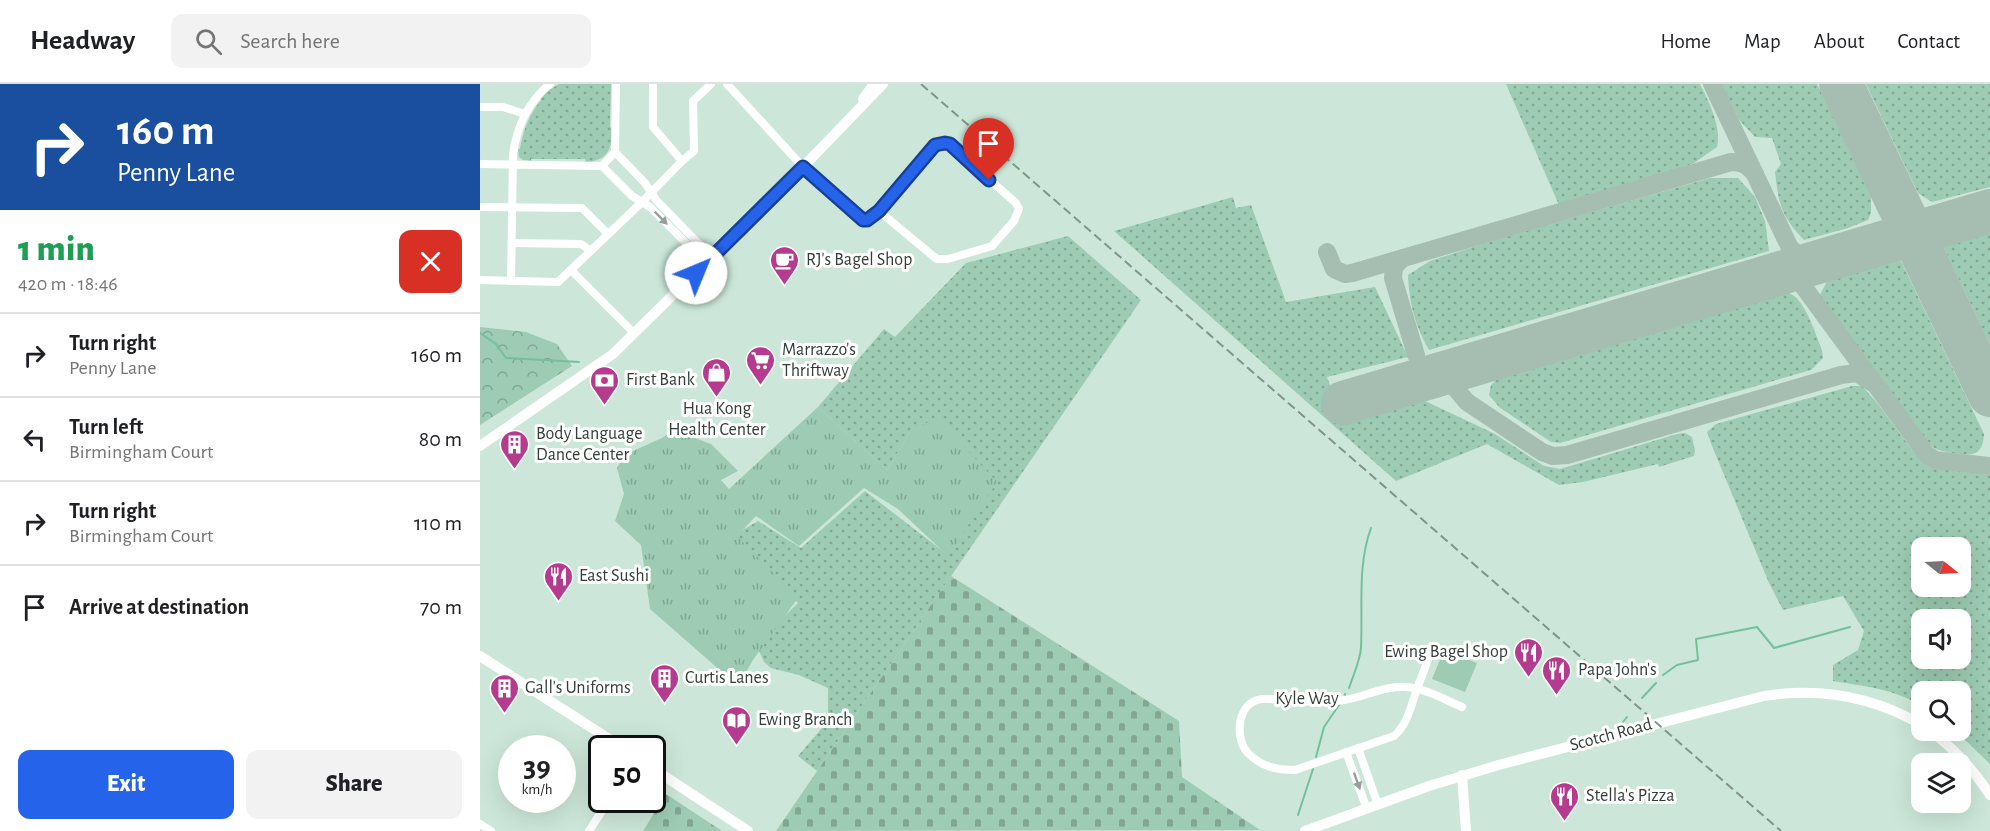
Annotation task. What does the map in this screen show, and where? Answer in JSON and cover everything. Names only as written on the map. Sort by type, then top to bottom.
[{"type":"main road","points":[[845,123],[874,84]]},
{"type":"main road","points":[[480,446],[613,354],[706,257],[803,167],[884,84]]},
{"type":"main road","points":[[480,656],[603,735]]},
{"type":"main road","name":"Scotch Road","points":[[1305,831],[1462,776],[1690,714],[1782,693],[1820,692],[1857,698],[1911,720]]},
{"type":"main road","points":[[1942,741],[1967,764],[1990,795]]},
{"type":"main road","points":[[1462,776],[1466,831]]},
{"type":"main road","points":[[666,777],[748,831]]},
{"type":"street","points":[[511,281],[515,138],[525,114],[538,93],[550,84]]},
{"type":"street","points":[[602,166],[615,152],[616,84]]},
{"type":"street","points":[[653,84],[653,127],[682,161]]},
{"type":"street","points":[[480,280],[558,282],[694,151],[693,101],[711,84]]},
{"type":"street","points":[[727,84],[803,167],[863,220],[867,220],[879,211],[935,145],[945,143],[950,144],[1016,203],[1019,209],[1014,220],[992,246],[943,260],[933,256],[879,211]]},
{"type":"street","points":[[480,107],[503,107],[525,114]]},
{"type":"street","points":[[615,152],[645,183],[657,201],[701,246],[706,257]]},
{"type":"street","points":[[480,164],[602,166],[632,196],[650,207],[695,252],[706,257]]},
{"type":"street","points":[[480,207],[582,208],[608,234]]},
{"type":"street","points":[[512,243],[581,244],[591,251]]},
{"type":"street","points":[[571,270],[634,333]]},
{"type":"street","name":"Kyle Way","points":[[1430,657],[1417,688],[1405,724],[1394,736],[1295,770],[1278,770],[1262,765],[1246,753],[1239,733],[1241,714],[1257,700],[1316,702],[1345,700],[1402,686],[1417,688],[1462,707]]},
{"type":"street","points":[[1358,748],[1378,805]]},
{"type":"street","points":[[1346,752],[1367,809]]},
{"type":"street","points":[[589,831],[601,813]]},
{"type":"street","points":[[480,824],[491,831]]},
{"type":"green space","points":[[559,84],[611,84],[610,127],[613,129],[612,136],[610,148],[599,159],[586,162],[585,159],[531,159],[531,161],[519,157],[518,149],[520,149],[530,117],[541,100],[540,98],[549,88]]},
{"type":"green space","points":[[1506,84],[1700,84],[1716,123],[1717,147],[1684,167],[1559,205]]},
{"type":"green space","points":[[1720,84],[1817,84],[1871,197],[1871,213],[1868,220],[1804,240],[1790,224],[1782,209],[1775,172],[1781,164],[1772,138],[1755,137],[1740,121]]},
{"type":"green space","points":[[1866,84],[1990,84],[1990,187],[1932,202],[1918,193]]},
{"type":"green space","points":[[1710,178],[1738,178],[1755,197],[1765,221],[1769,251],[1429,350],[1414,314],[1408,275],[1430,261],[1501,238]]},
{"type":"green space","points":[[1233,197],[1236,208],[1251,205],[1286,302],[1375,287],[1408,357],[1327,377],[1344,423],[1421,399],[1495,434],[1544,466],[1560,469],[1685,433],[1692,437],[1694,456],[1659,467],[1658,464],[1583,482],[1559,485],[1487,444],[1396,481],[1114,231]]},
{"type":"green space","points":[[1990,232],[1990,344],[1943,246]]},
{"type":"green space","points":[[1068,236],[1141,300],[817,771],[798,756],[828,721],[828,688],[799,675],[771,668],[764,662],[756,644],[798,603],[734,535],[758,521],[801,548],[865,491],[948,555],[912,429],[887,470],[818,407],[884,329],[895,337],[966,263]]},
{"type":"green space","points":[[1900,259],[1984,434],[1981,447],[1975,453],[1966,454],[1934,448],[1920,434],[1820,295],[1828,279]]},
{"type":"green space","points":[[1786,292],[1798,300],[1803,307],[1822,350],[1823,358],[1811,370],[1560,443],[1551,442],[1499,407],[1489,395],[1491,385],[1500,376]]},
{"type":"green space","points":[[480,327],[526,332],[557,344],[572,366],[480,425]]},
{"type":"green space","points":[[1852,386],[1862,386],[1912,450],[1929,467],[1990,475],[1990,764],[1966,741],[1971,741],[1971,681],[1911,681],[1911,700],[1890,692],[1833,681],[1833,665],[1858,650],[1864,631],[1843,596],[1783,610],[1769,583],[1707,432],[1716,424]]},
{"type":"green space","points":[[818,407],[887,470],[912,429],[938,418],[997,482],[948,556],[898,509],[864,488],[799,546],[756,516],[737,536],[798,598],[753,660],[738,686],[650,609],[641,545],[615,521],[624,494],[617,468],[624,455],[674,430],[711,444],[738,471],[721,480],[729,489]]},
{"type":"green space","points":[[951,576],[1179,721],[1182,777],[1260,830],[776,831]]},
{"type":"green space","points":[[1444,650],[1477,663],[1465,692],[1432,679]]},
{"type":"green space","points":[[666,794],[722,831],[643,831],[654,813],[666,813]]},
{"type":"waterway","points":[[480,333],[496,344],[506,358],[579,362]]},
{"type":"waterway","points":[[1349,688],[1360,653],[1362,572],[1371,528]]},
{"type":"waterway","points":[[1663,675],[1677,665],[1698,660],[1696,639],[1757,627],[1774,648],[1850,627]]},
{"type":"waterway","points":[[1642,698],[1656,683]]},
{"type":"waterway","points":[[1316,757],[1324,727],[1339,705]]},
{"type":"waterway","points":[[1619,727],[1627,717]]},
{"type":"waterway","points":[[1298,815],[1313,769]]},
{"type":"taxiway","points":[[1712,84],[1790,248],[1800,257],[1817,262]]},
{"type":"taxiway","points":[[1327,252],[1334,269],[1345,274],[1352,273],[1731,162],[1744,165],[1755,174]]},
{"type":"taxiway","points":[[1403,258],[1394,267],[1393,278],[1416,355]]},
{"type":"taxiway","points":[[1766,278],[1786,275],[1803,286],[1927,455],[1935,460],[1990,466]]},
{"type":"taxiway","points":[[1456,389],[1467,402],[1542,452],[1553,456],[1567,455],[1841,375],[1857,373],[1873,383]]},
{"type":"taxiway","points":[[1986,387],[1990,391]]},
{"type":"runway","points":[[1841,84],[1990,395]]},
{"type":"runway","points":[[1343,403],[1990,211]]},
{"type":"railway","points":[[921,84],[1781,831]]},
{"type":"place","name":"RJ's Bagel Shop","points":[[785,286]]},
{"type":"place","name":"Marrazzo's Thriftway","points":[[761,386]]},
{"type":"place","name":"Hua Kong Health Center","points":[[717,398]]},
{"type":"place","name":"First Bank","points":[[605,406]]},
{"type":"place","name":"Body Language Dance Center","points":[[515,470]]},
{"type":"place","name":"East Sushi","points":[[558,602]]},
{"type":"place","name":"Ewing Bagel Shop","points":[[1529,678]]},
{"type":"place","name":"Papa John's","points":[[1557,696]]},
{"type":"place","name":"Curtis Lanes","points":[[664,704]]},
{"type":"place","name":"Gall's Uniforms","points":[[504,714]]},
{"type":"place","name":"Ewing Branch","points":[[737,746]]},
{"type":"place","name":"Stella's Pizza","points":[[1565,822]]},
{"type":"route","points":[[696,273],[803,167],[863,220],[867,220],[879,211],[935,145],[940,143],[950,144],[989,180]]}]
